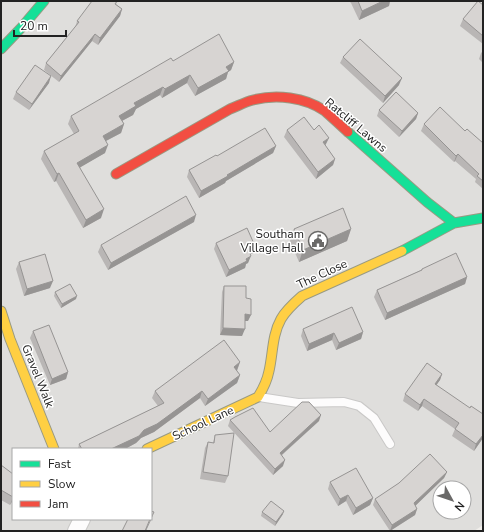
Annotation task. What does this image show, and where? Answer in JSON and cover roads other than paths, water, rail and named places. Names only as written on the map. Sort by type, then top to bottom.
[{"type":"street","points":[[1,49],[44,1]]},
{"type":"street","name":"Ratcliff Lawns","points":[[116,174],[241,104],[266,98],[278,97],[293,99],[312,105],[324,111],[427,202],[454,223]]},
{"type":"street","points":[[454,223],[483,218]]},
{"type":"street","name":"The Close","points":[[258,397],[266,384],[278,325],[286,311],[295,301],[302,296],[408,248],[454,223]]},
{"type":"street","name":"Gravel Walk","points":[[1,311],[10,339],[54,448]]},
{"type":"street","name":"School Lane","points":[[149,448],[258,397]]},
{"type":"street","points":[[76,531],[82,520]]},
{"type":"lane","points":[[258,397],[298,403],[344,402],[359,406],[374,418],[390,444]]},
{"type":"place","name":"Southam Village Hall","points":[[318,241]]}]
